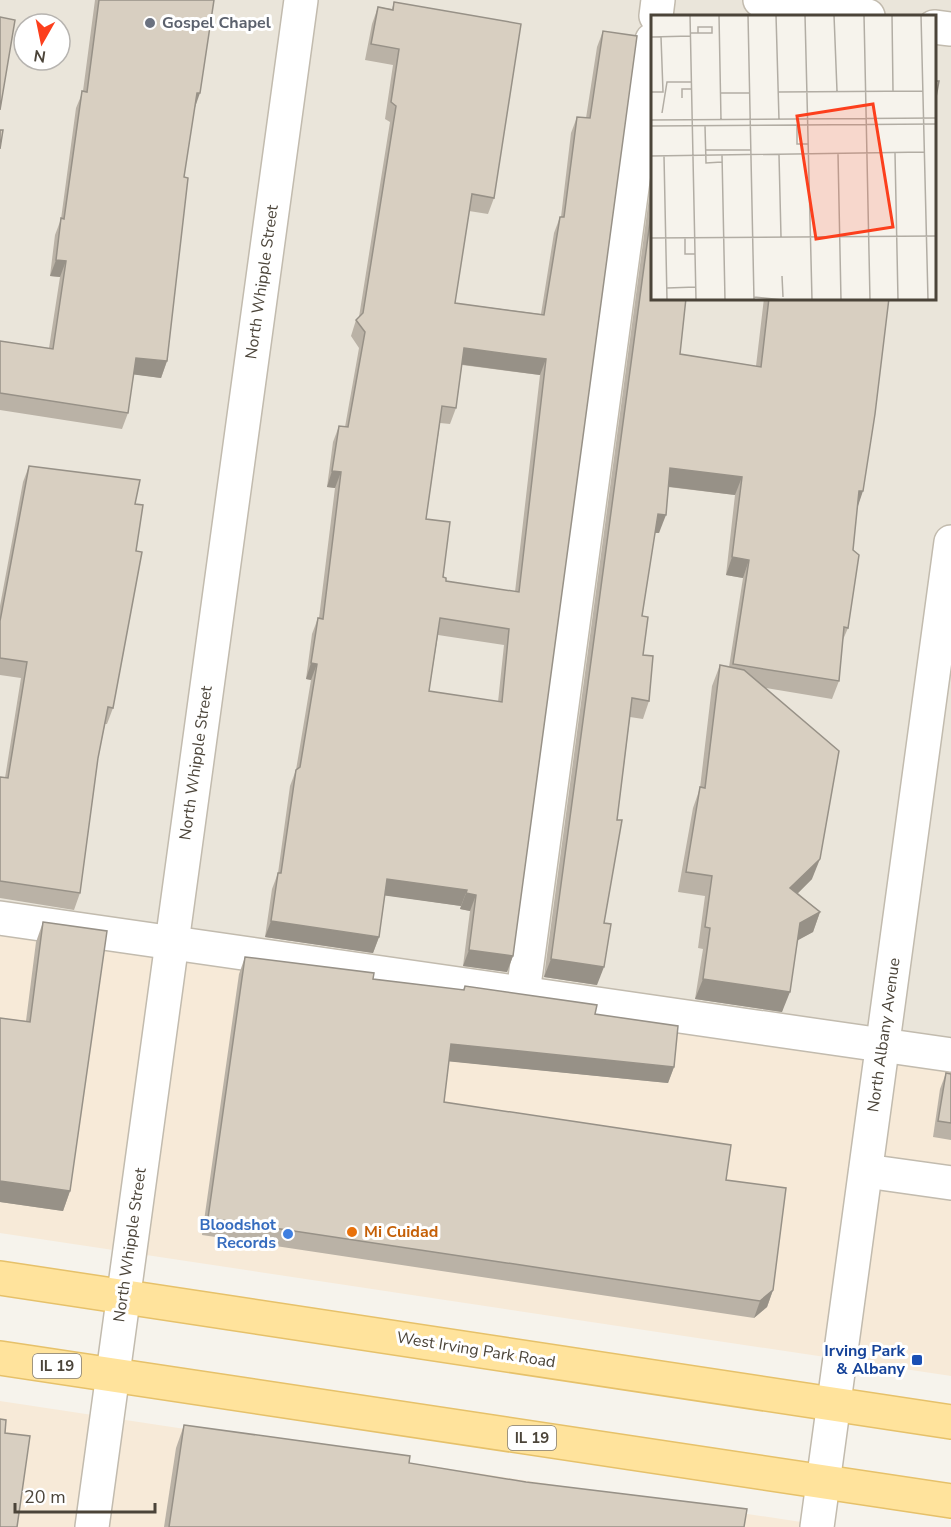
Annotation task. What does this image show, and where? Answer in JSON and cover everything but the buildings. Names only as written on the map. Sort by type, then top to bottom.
[{"type":"main road","name":"West Irving Park Road","points":[[0,1278],[951,1422]]},
{"type":"main road","name":"IL 19","points":[[0,1358],[951,1501]]},
{"type":"street","name":"North Whipple Street","points":[[92,1527],[301,0]]},
{"type":"street","points":[[656,15],[658,0]]},
{"type":"street","points":[[760,0],[861,15]]},
{"type":"street","points":[[936,27],[951,29]]},
{"type":"street","points":[[524,993],[651,47]]},
{"type":"street","name":"North Albany Avenue","points":[[817,1527],[951,542]]},
{"type":"street","points":[[0,918],[951,1055]]},
{"type":"street","points":[[866,1171],[951,1183]]},
{"type":"shaded area","points":[[0,0],[951,0],[951,1066],[0,926]]},
{"type":"shaded area","points":[[0,926],[951,1066],[951,1376],[0,1233]]},
{"type":"shaded area","points":[[0,1401],[834,1527],[0,1527]]},
{"type":"place","name":"Gospel Chapel","points":[[150,23]]},
{"type":"place","name":"Mi Cuidad","points":[[352,1232]]},
{"type":"place","name":"Bloodshot Records","points":[[288,1234]]},
{"type":"place","name":"Irving Park & Albany","points":[[917,1360]]}]
